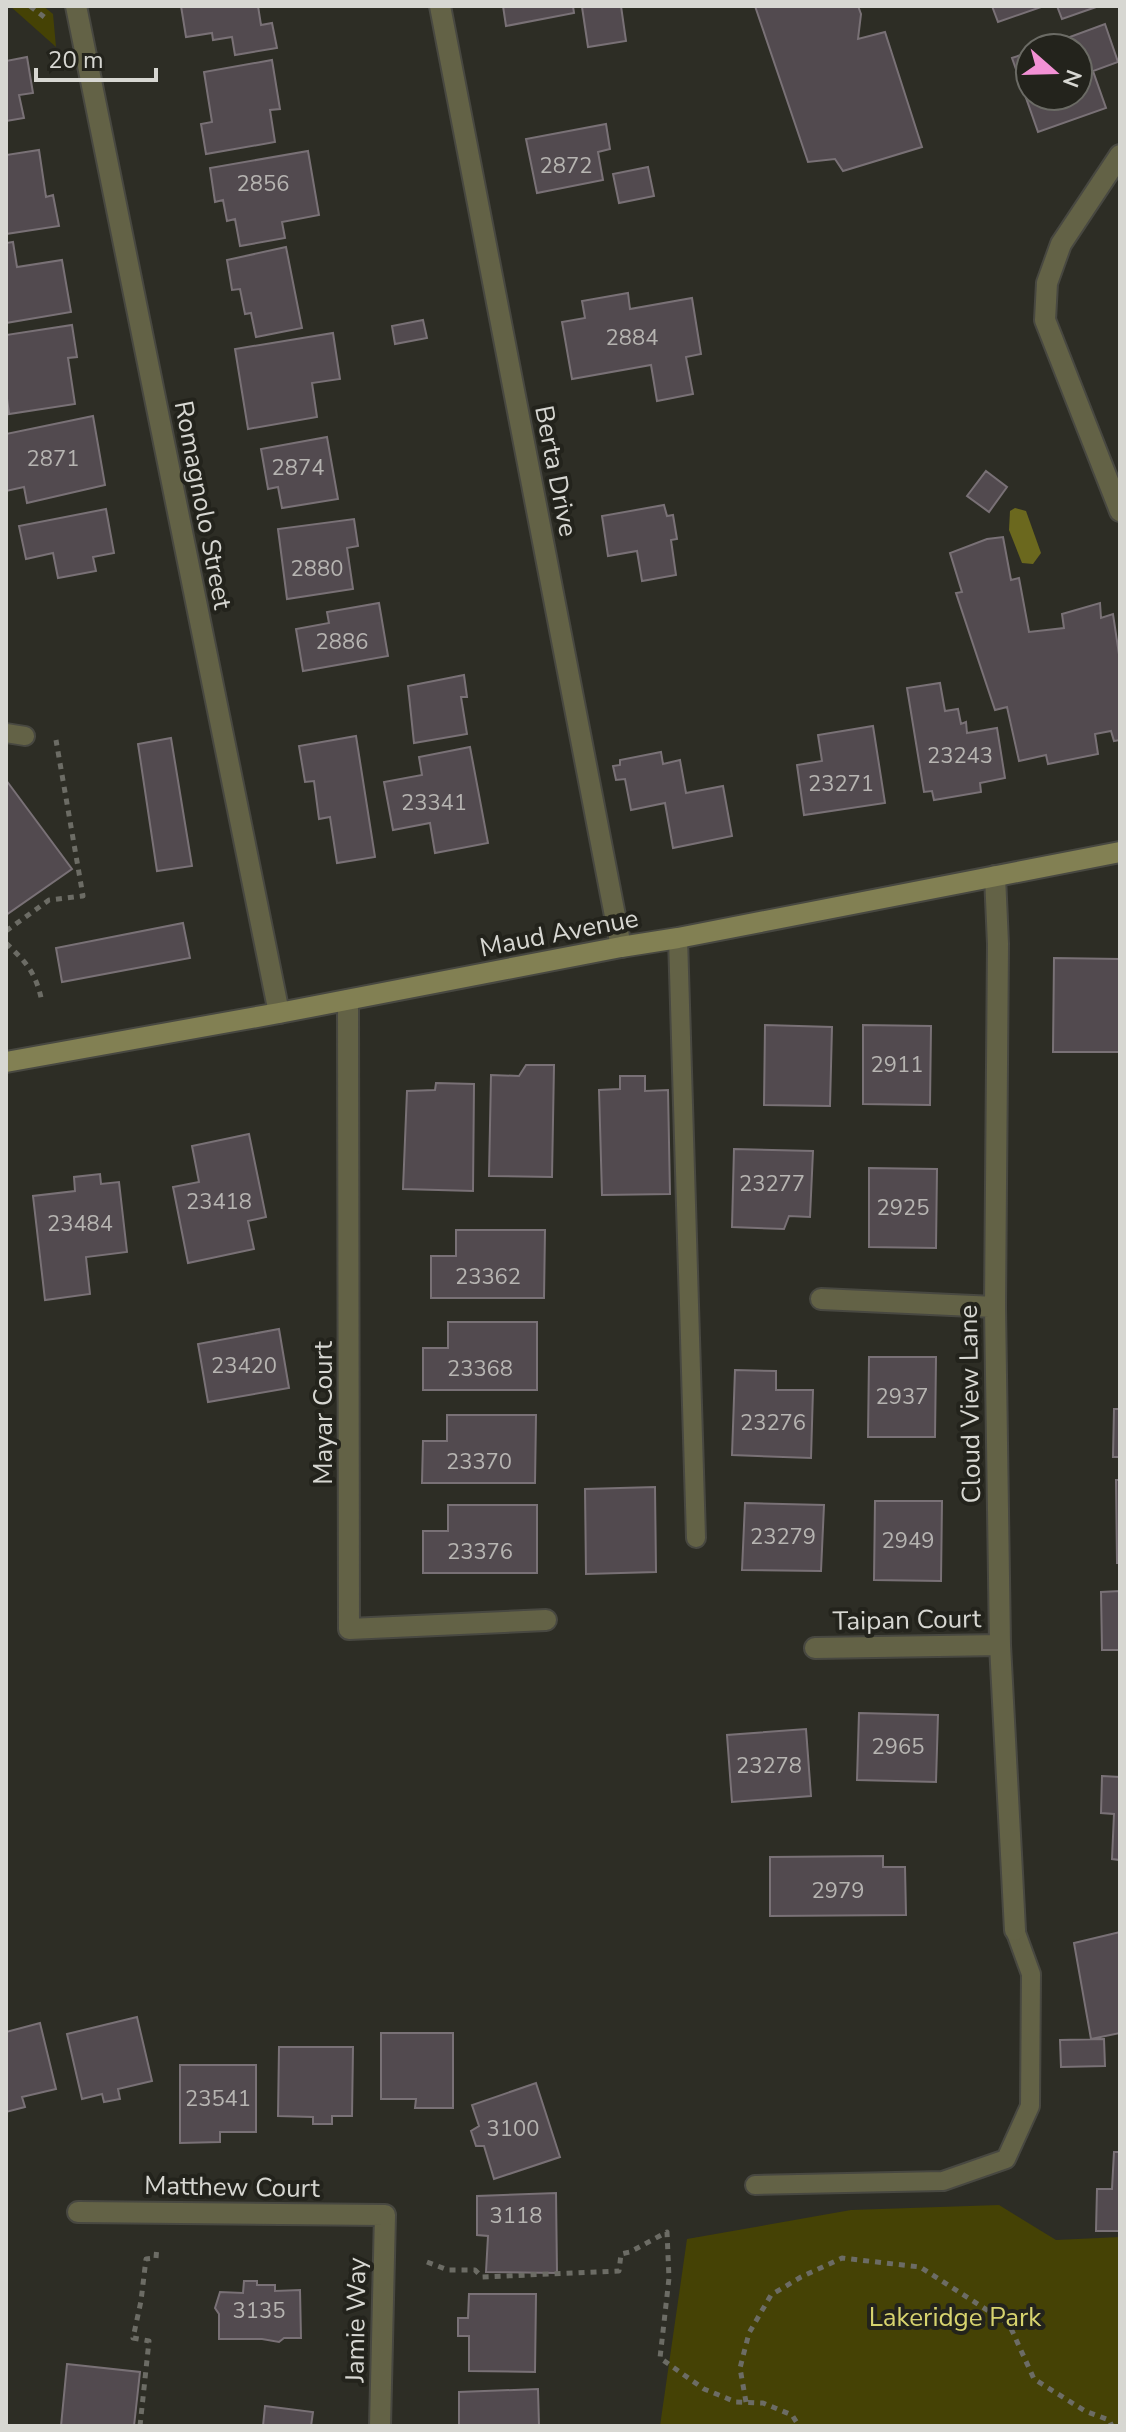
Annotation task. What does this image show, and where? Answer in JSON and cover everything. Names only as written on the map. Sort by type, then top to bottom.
[{"type":"street","name":"Romagnolo Street","points":[[76,6],[279,1013]]},
{"type":"street","name":"Berta Drive","points":[[440,6],[621,947]]},
{"type":"street","points":[[1120,155],[1061,244],[1047,283],[1045,320],[1120,511]]},
{"type":"street","name":"Maud Avenue","points":[[6,1062],[678,938],[1120,852]]},
{"type":"street","name":"Cloud View Lane","points":[[995,876],[998,944],[995,1307],[1000,1645],[1015,1930]]},
{"type":"street","name":"Mayar Court","points":[[348,1000],[349,1629],[546,1620]]},
{"type":"street","points":[[821,1299],[995,1307]]},
{"type":"street","name":"Taipan Court","points":[[815,1648],[1000,1645]]},
{"type":"street","name":"Matthew Court","points":[[78,2212],[385,2215]]},
{"type":"street","name":"Jamie Way","points":[[380,2426],[385,2215]]},
{"type":"lane","points":[[678,938],[696,1538]]},
{"type":"lane","points":[[755,2185],[943,2181],[1006,2159],[1030,2106],[1031,1974],[1015,1930]]},
{"type":"path","points":[[6,931],[49,900],[83,896],[54,731]]},
{"type":"path","points":[[6,943],[27,963],[37,982],[42,1002]]},
{"type":"path","points":[[427,2262],[448,2270],[475,2270],[482,2277],[619,2271],[621,2254],[667,2232],[669,2278],[660,2358],[704,2389],[736,2402],[763,2403],[792,2415],[799,2426]]},
{"type":"path","points":[[140,2426],[149,2341],[133,2338],[146,2259],[156,2258],[157,2246]]},
{"type":"path","points":[[746,2402],[740,2368],[749,2333],[771,2295],[842,2258],[920,2267],[1009,2324],[1034,2379],[1085,2411],[1109,2420],[1112,2426]]},
{"type":"green space","points":[[10,6],[43,6],[53,14],[56,47]]},
{"type":"green space","name":"Lakeridge Park","points":[[999,2205],[1056,2240],[1120,2237],[1120,2426],[660,2426],[687,2239],[851,2210]]},
{"type":"shaded area","points":[[1015,508],[1026,511],[1041,553],[1033,564],[1022,563],[1009,530],[1010,511]]},
{"type":"building","points":[[181,6],[258,6],[261,25],[272,23],[277,48],[235,55],[232,37],[213,40],[212,33],[186,37]]},
{"type":"building","points":[[503,6],[573,6],[574,13],[506,26]]},
{"type":"building","points":[[621,6],[626,41],[588,47],[582,7]]},
{"type":"building","points":[[755,6],[858,6],[861,14],[858,39],[885,32],[922,147],[843,171],[835,159],[808,162]]},
{"type":"building","points":[[992,6],[1044,6],[998,22]]},
{"type":"building","points":[[1057,6],[1099,6],[1062,19]]},
{"type":"building","points":[[1105,24],[1118,62],[1094,71],[1094,32],[1083,32]]},
{"type":"building","points":[[27,57],[33,93],[19,95],[24,118],[6,121],[6,61]]},
{"type":"building","points":[[272,60],[280,109],[270,110],[275,142],[206,154],[201,124],[212,122],[204,72]]},
{"type":"building","points":[[1094,74],[1106,108],[1038,132],[1031,112],[1094,112]]},
{"type":"building","points":[[606,124],[610,149],[598,152],[603,180],[537,193],[526,139]]},
{"type":"building","points":[[39,150],[46,197],[53,195],[59,226],[6,234],[6,155]]},
{"type":"building","points":[[308,151],[319,215],[282,222],[285,238],[240,246],[235,219],[227,221],[223,200],[215,202],[210,168]]},
{"type":"building","points":[[648,167],[654,196],[619,203],[613,174]]},
{"type":"building","points":[[13,242],[17,267],[62,260],[71,312],[6,323],[6,243]]},
{"type":"building","points":[[286,247],[302,328],[256,337],[251,313],[245,314],[240,289],[232,290],[227,260]]},
{"type":"building","points":[[628,293],[630,309],[692,298],[701,354],[686,357],[693,394],[657,401],[651,365],[572,379],[562,322],[585,318],[582,301]]},
{"type":"building","points":[[423,320],[427,338],[395,344],[392,326]]},
{"type":"building","points":[[72,325],[77,357],[68,358],[75,404],[9,414],[6,335]]},
{"type":"building","points":[[333,333],[340,379],[312,383],[317,417],[248,429],[235,349]]},
{"type":"building","points":[[93,416],[105,485],[27,503],[24,487],[6,491],[6,434]]},
{"type":"building","points":[[327,437],[338,499],[282,508],[278,487],[268,489],[261,449]]},
{"type":"building","points":[[986,471],[1007,487],[989,512],[967,496]]},
{"type":"building","points":[[664,505],[667,516],[673,515],[677,539],[671,540],[676,575],[642,581],[637,551],[608,556],[602,516]]},
{"type":"building","points":[[106,509],[114,553],[93,557],[96,571],[58,578],[53,553],[26,559],[19,526]]},
{"type":"building","points":[[354,519],[358,546],[347,548],[353,589],[287,599],[278,529]]},
{"type":"building","points":[[1003,537],[1011,580],[1019,578],[1029,632],[1064,628],[1062,614],[1100,603],[1101,618],[1113,614],[1120,661],[1120,740],[1114,741],[1111,731],[1095,734],[1098,754],[1048,764],[1046,755],[1019,761],[1007,707],[995,710],[956,593],[962,592],[950,553],[987,539]]},
{"type":"building","points":[[379,603],[388,656],[303,671],[296,629],[329,623],[327,612]]},
{"type":"building","points":[[464,675],[467,697],[461,697],[467,734],[414,743],[408,686]]},
{"type":"building","points":[[940,683],[945,711],[958,709],[961,724],[966,722],[967,733],[997,728],[1005,778],[980,783],[981,792],[934,800],[932,791],[924,792],[907,688]]},
{"type":"building","points":[[873,726],[885,803],[804,815],[797,765],[822,761],[818,735]]},
{"type":"building","points":[[356,736],[375,857],[337,863],[330,817],[319,819],[314,781],[305,782],[299,746]]},
{"type":"building","points":[[171,738],[192,866],[157,871],[138,744]]},
{"type":"building","points":[[470,747],[488,843],[435,853],[430,823],[393,830],[384,782],[422,775],[419,757]]},
{"type":"building","points":[[661,752],[663,764],[680,760],[686,793],[723,786],[732,836],[673,848],[665,803],[631,810],[625,779],[616,780],[613,766],[620,765],[620,760]]},
{"type":"building","points":[[6,780],[72,869],[6,915]]},
{"type":"building","points":[[183,923],[190,958],[62,982],[56,948]]},
{"type":"building","points":[[1054,958],[1120,959],[1120,1052],[1053,1052]]},
{"type":"building","points":[[765,1025],[832,1027],[830,1106],[764,1105]]},
{"type":"building","points":[[863,1025],[931,1026],[930,1105],[863,1104]]},
{"type":"building","points":[[526,1065],[554,1065],[552,1177],[489,1176],[491,1075],[519,1076]]},
{"type":"building","points":[[620,1076],[645,1076],[645,1091],[668,1090],[670,1194],[602,1195],[599,1090],[620,1089]]},
{"type":"building","points":[[436,1083],[474,1084],[473,1191],[403,1189],[407,1091],[435,1090]]},
{"type":"building","points":[[249,1134],[266,1217],[248,1221],[254,1249],[188,1263],[173,1187],[199,1182],[192,1146]]},
{"type":"building","points":[[734,1149],[813,1151],[810,1217],[789,1216],[784,1229],[732,1227]]},
{"type":"building","points":[[869,1168],[937,1169],[936,1248],[869,1247]]},
{"type":"building","points":[[100,1174],[101,1184],[119,1182],[127,1252],[86,1257],[90,1294],[45,1300],[33,1196],[75,1191],[74,1177]]},
{"type":"building","points":[[456,1230],[545,1230],[544,1298],[431,1298],[431,1256],[456,1256]]},
{"type":"building","points":[[448,1322],[537,1322],[537,1390],[423,1390],[423,1348],[448,1348]]},
{"type":"building","points":[[279,1329],[289,1388],[208,1402],[198,1344]]},
{"type":"building","points":[[869,1357],[936,1357],[935,1437],[868,1437]]},
{"type":"building","points":[[735,1370],[776,1371],[776,1390],[813,1390],[811,1458],[732,1455]]},
{"type":"building","points":[[1114,1409],[1120,1409],[1120,1457],[1113,1457]]},
{"type":"building","points":[[447,1415],[536,1415],[535,1483],[422,1483],[423,1441],[447,1441]]},
{"type":"building","points":[[1116,1480],[1120,1480],[1120,1563],[1117,1563]]},
{"type":"building","points":[[655,1487],[656,1572],[586,1574],[585,1489]]},
{"type":"building","points":[[875,1501],[942,1501],[941,1581],[874,1580]]},
{"type":"building","points":[[745,1503],[824,1505],[821,1571],[742,1570]]},
{"type":"building","points":[[448,1505],[537,1505],[537,1573],[423,1573],[423,1531],[448,1531]]},
{"type":"building","points":[[1120,1591],[1120,1650],[1102,1650],[1101,1592]]},
{"type":"building","points":[[859,1713],[938,1715],[936,1782],[857,1780]]},
{"type":"building","points":[[806,1729],[811,1796],[732,1802],[727,1735]]},
{"type":"building","points":[[1102,1776],[1120,1777],[1120,1860],[1112,1859],[1114,1814],[1101,1813]]},
{"type":"building","points":[[883,1856],[883,1867],[905,1867],[906,1915],[770,1916],[770,1857]]},
{"type":"building","points":[[1120,1932],[1120,2033],[1091,2039],[1074,1943]]},
{"type":"building","points":[[137,2017],[152,2081],[118,2089],[120,2099],[104,2102],[102,2094],[82,2099],[67,2034]]},
{"type":"building","points":[[40,2023],[56,2089],[22,2097],[25,2107],[6,2112],[6,2032]]},
{"type":"building","points":[[381,2033],[453,2033],[453,2108],[415,2108],[416,2099],[381,2099]]},
{"type":"building","points":[[1104,2039],[1105,2066],[1061,2067],[1060,2040]]},
{"type":"building","points":[[279,2047],[353,2047],[352,2116],[332,2116],[332,2124],[313,2124],[313,2117],[278,2116]]},
{"type":"building","points":[[180,2065],[256,2065],[256,2132],[220,2132],[220,2142],[180,2143]]},
{"type":"building","points":[[536,2083],[560,2157],[494,2179],[484,2146],[476,2146],[471,2131],[479,2126],[472,2105]]},
{"type":"building","points":[[1114,2152],[1120,2152],[1120,2231],[1096,2231],[1097,2189],[1112,2189]]},
{"type":"building","points":[[556,2193],[557,2273],[486,2272],[488,2236],[477,2235],[477,2196]]},
{"type":"building","points":[[244,2281],[275,2285],[275,2291],[300,2290],[301,2338],[284,2338],[279,2342],[219,2339],[219,2314],[215,2308],[220,2292],[243,2293]]},
{"type":"building","points":[[469,2294],[536,2294],[535,2372],[469,2371],[469,2336],[458,2336],[458,2318],[468,2318]]},
{"type":"building","points":[[67,2364],[140,2372],[134,2426],[61,2426]]},
{"type":"building","points":[[538,2389],[539,2426],[459,2426],[459,2392]]},
{"type":"building","points":[[265,2406],[313,2412],[311,2426],[263,2426]]}]
